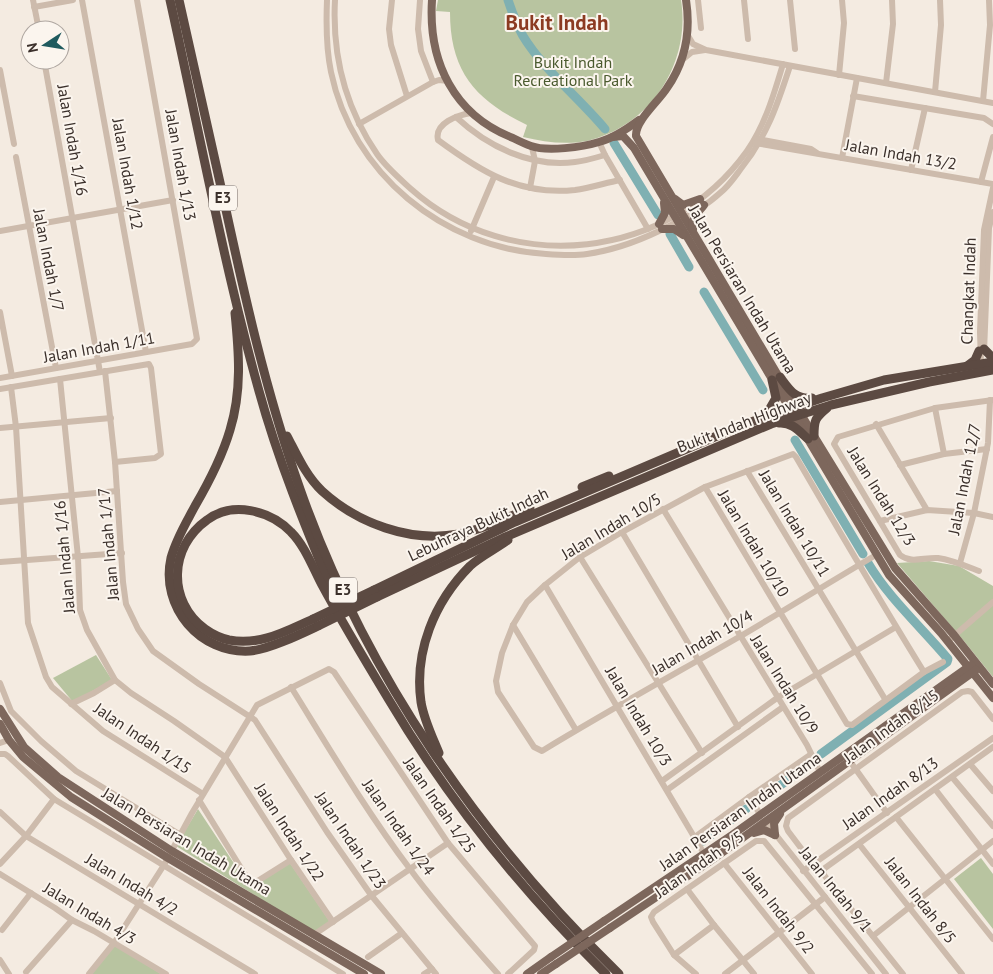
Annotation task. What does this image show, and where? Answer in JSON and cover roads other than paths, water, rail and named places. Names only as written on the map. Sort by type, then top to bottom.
[{"type":"highway","name":"E3","points":[[170,0],[230,277],[259,390],[295,502],[347,628],[395,710],[465,813],[527,892],[566,935],[606,974]]},
{"type":"highway","name":"E3","points":[[179,0],[248,312],[270,394],[301,491],[332,569],[392,686],[447,772],[502,848],[533,884],[619,974]]},
{"type":"highway","points":[[230,277],[239,358],[237,400],[223,451],[177,539],[171,560],[171,582],[174,599],[184,619],[193,631],[210,644],[227,649],[251,651],[287,639],[316,623]]},
{"type":"highway","points":[[967,366],[975,360],[982,350],[993,358]]},
{"type":"highway","name":"Bukit Indah Highway","points":[[658,461],[795,411],[822,398],[884,380],[993,362]]},
{"type":"highway","points":[[929,382],[936,378],[976,369],[981,364],[984,368],[993,368]]},
{"type":"highway","name":"Bukit Indah Highway","points":[[795,411],[831,405],[993,368]]},
{"type":"highway","points":[[776,378],[800,398],[822,398]]},
{"type":"highway","points":[[776,378],[776,398],[768,421],[794,426],[811,438],[816,417],[831,405]]},
{"type":"highway","points":[[270,394],[287,437],[302,466],[321,490],[342,507],[372,523],[404,533],[458,534],[482,528],[597,480],[642,464],[658,461]]},
{"type":"highway","name":"Bukit Indah Highway","points":[[516,534],[768,421]]},
{"type":"highway","name":"Lebuhraya Bukit Indah","points":[[316,623],[515,522],[658,461]]},
{"type":"highway","points":[[316,623],[266,639],[246,642],[228,640],[213,635],[196,622],[186,609],[178,589],[176,571],[184,545],[199,526],[220,512],[259,511],[281,523],[292,533],[310,559],[347,628]]},
{"type":"highway","points":[[447,772],[430,732],[422,703],[420,664],[426,637],[440,604],[458,578],[474,563],[516,534]]},
{"type":"highway","name":"Lebuhraya Bukit Indah","points":[[376,593],[516,534]]},
{"type":"main road","name":"Jalan Persiaran Indah Utama","points":[[432,0],[434,40],[448,82],[471,113],[495,130],[532,147],[574,147],[613,137],[645,116]]},
{"type":"main road","name":"Jalan Persiaran Indah Utama","points":[[686,0],[688,15],[685,49],[668,88],[637,127],[636,136],[665,193],[776,378],[889,575],[950,644],[970,670]]},
{"type":"main road","name":"Jalan Persiaran Indah Utama","points":[[613,137],[623,136],[630,142],[665,193]]},
{"type":"main road","points":[[665,193],[683,205],[702,202]]},
{"type":"main road","points":[[665,193],[666,213],[661,227],[677,230],[694,242]]},
{"type":"main road","points":[[694,242],[692,221],[702,202]]},
{"type":"main road","name":"Jalan Persiaran Indah Utama","points":[[540,974],[709,862],[760,814],[791,797],[848,758],[977,664],[894,568],[862,515],[811,438]]},
{"type":"main road","points":[[862,515],[876,554],[894,568]]},
{"type":"main road","points":[[950,644],[958,660],[959,667],[952,683],[971,681],[991,696]]},
{"type":"main road","points":[[977,664],[993,684]]},
{"type":"main road","points":[[970,670],[991,696]]},
{"type":"main road","name":"Jalan Persiaran Indah Utama","points":[[0,709],[24,748],[58,777],[168,858],[315,934],[381,974]]},
{"type":"main road","name":"Jalan Persiaran Indah Utama","points":[[0,724],[9,740],[23,757],[71,796],[168,858],[364,974]]},
{"type":"main road","name":"Jalan Persiaran Indah Utama","points":[[527,974],[704,854],[734,839],[757,821],[765,821],[820,772],[848,758]]},
{"type":"main road","points":[[734,839],[761,830],[775,835],[775,820],[791,797]]},
{"type":"street","points":[[37,20],[34,3],[73,0]]},
{"type":"street","name":"Jalan Indah 1/12","points":[[82,0],[146,352]]},
{"type":"street","name":"Jalan Indah 1/13","points":[[137,0],[197,336]]},
{"type":"street","points":[[327,0],[326,21],[331,74],[345,116],[362,147],[390,183],[414,204],[440,222],[468,236],[497,247],[528,253],[587,254],[630,243],[679,217],[726,187],[757,141],[787,65]]},
{"type":"street","points":[[335,0],[334,26],[339,69],[359,124],[377,154],[403,182],[440,212],[472,228],[498,238],[526,244],[580,246],[615,240],[648,229],[661,227]]},
{"type":"street","points":[[392,0],[389,30],[391,45],[407,96]]},
{"type":"street","points":[[420,0],[418,29],[421,51],[432,82]]},
{"type":"street","points":[[698,0],[701,28]]},
{"type":"street","points":[[744,0],[748,39]]},
{"type":"street","points":[[790,0],[795,48]]},
{"type":"street","points":[[839,74],[844,23],[842,0]]},
{"type":"street","points":[[886,83],[893,24],[892,0]]},
{"type":"street","points":[[935,92],[941,25],[940,0]]},
{"type":"street","points":[[983,101],[990,25],[989,0]]},
{"type":"street","points":[[687,34],[693,44],[706,50],[993,103]]},
{"type":"street","points":[[680,62],[692,52],[706,50]]},
{"type":"street","points":[[432,82],[439,75],[442,68]]},
{"type":"street","points":[[0,70],[14,144]]},
{"type":"street","name":"Jalan Indah 1/16","points":[[46,70],[98,361],[103,372]]},
{"type":"street","points":[[842,158],[856,78]]},
{"type":"street","points":[[359,124],[432,82],[439,80],[448,82]]},
{"type":"street","points":[[853,96],[984,118],[993,123]]},
{"type":"street","points":[[458,116],[463,104]]},
{"type":"street","points":[[911,170],[925,108]]},
{"type":"street","points":[[471,113],[458,116],[440,128],[437,134],[438,140],[464,159],[494,177],[543,190],[575,190],[620,180]]},
{"type":"street","points":[[458,116],[493,145],[535,159],[574,162],[605,155]]},
{"type":"street","points":[[981,182],[993,137]]},
{"type":"street","name":"Jalan Indah 13/2","points":[[757,141],[811,149],[816,153],[981,182],[993,186]]},
{"type":"street","points":[[599,142],[648,229]]},
{"type":"street","points":[[532,147],[535,159]]},
{"type":"street","points":[[530,188],[535,159],[542,148]]},
{"type":"street","name":"Jalan Indah 1/7","points":[[16,157],[56,368]]},
{"type":"street","points":[[468,236],[494,177]]},
{"type":"street","name":"Changkat Indah","points":[[982,350],[984,230],[993,186]]},
{"type":"street","points":[[0,231],[173,200]]},
{"type":"street","name":"Changkat Indah","points":[[981,364],[989,228],[993,212]]},
{"type":"street","points":[[0,312],[12,376]]},
{"type":"street","name":"Jalan Indah 1/11","points":[[0,378],[192,344],[196,341],[197,336]]},
{"type":"street","name":"Jalan Indah 1/11","points":[[0,389],[146,364],[151,366],[161,454],[155,458],[115,462]]},
{"type":"street","name":"Jalan Indah 1/17","points":[[103,372],[111,418],[126,604],[138,629],[153,651],[199,684],[250,716]]},
{"type":"street","name":"Jalan Indah 1/16","points":[[60,379],[66,421],[78,557],[80,610],[87,630],[115,680],[130,693],[226,756]]},
{"type":"street","name":"Jalan Indah 1/15","points":[[11,387],[16,427],[28,623],[33,642],[52,687],[103,731],[201,797]]},
{"type":"street","points":[[927,510],[876,424],[936,408],[992,400]]},
{"type":"street","name":"Jalan Indah 12/7","points":[[960,563],[974,513],[989,445],[992,400]]},
{"type":"street","points":[[936,408],[944,454]]},
{"type":"street","points":[[0,428],[111,418]]},
{"type":"street","name":"Jalan Indah 12/3","points":[[876,424],[838,437],[835,441],[836,447],[900,555],[905,559],[935,558],[960,563]]},
{"type":"street","points":[[900,465],[989,445]]},
{"type":"street","name":"Jalan Indah 10/5","points":[[542,751],[534,748],[498,692],[496,681],[497,668],[513,624],[527,602],[545,585],[580,557],[622,532],[706,488],[793,454],[796,456],[859,565]]},
{"type":"street","name":"Jalan Indah 10/11","points":[[747,471],[886,700]]},
{"type":"street","name":"Jalan Indah 10/10","points":[[706,488],[846,723],[852,725],[886,700]]},
{"type":"street","points":[[0,502],[117,490]]},
{"type":"street","name":"Jalan Indah 10/9","points":[[663,509],[807,746],[820,772]]},
{"type":"street","points":[[880,521],[927,510],[974,513],[993,517]]},
{"type":"street","points":[[622,532],[738,727]]},
{"type":"street","points":[[0,562],[122,553]]},
{"type":"street","name":"Jalan Indah 10/4","points":[[542,751],[819,590],[876,554]]},
{"type":"street","points":[[580,557],[702,754]]},
{"type":"street","points":[[960,563],[980,571]]},
{"type":"street","points":[[859,565],[924,672]]},
{"type":"street","name":"Jalan Indah 10/3","points":[[545,585],[709,862]]},
{"type":"street","points":[[950,644],[954,636],[993,602]]},
{"type":"street","points":[[513,624],[576,730]]},
{"type":"street","points":[[662,781],[702,754],[777,698],[896,627]]},
{"type":"street","points":[[886,700],[924,672],[943,662]]},
{"type":"street","name":"Jalan Indah 1/25","points":[[291,687],[329,669],[334,672],[448,843],[536,946],[508,974]]},
{"type":"street","points":[[71,704],[115,680]]},
{"type":"street","points":[[0,683],[11,711],[41,741],[76,771],[179,834]]},
{"type":"street","points":[[89,974],[114,943],[168,858],[179,834],[257,705],[291,687]]},
{"type":"street","name":"Jalan Indah 1/24","points":[[291,687],[365,805],[410,870],[498,974]]},
{"type":"street","name":"Jalan Indah 8/15","points":[[813,864],[788,831],[786,826],[788,818],[962,692],[972,692],[993,719]]},
{"type":"street","points":[[667,790],[783,707]]},
{"type":"street","name":"Jalan Indah 1/23","points":[[250,716],[255,720],[327,832],[371,895],[434,972]]},
{"type":"street","name":"Jalan Indah 8/13","points":[[803,871],[993,738]]},
{"type":"street","points":[[0,744],[9,740]]},
{"type":"street","points":[[716,743],[721,752]]},
{"type":"street","points":[[902,974],[823,872],[825,868],[992,750]]},
{"type":"street","points":[[0,754],[8,756],[54,800],[168,858],[343,974]]},
{"type":"street","points":[[695,837],[810,755]]},
{"type":"street","name":"Jalan Indah 1/22","points":[[226,756],[291,860],[333,922]]},
{"type":"street","points":[[848,758],[887,813]]},
{"type":"street","points":[[970,764],[993,792]]},
{"type":"street","points":[[952,777],[993,826]]},
{"type":"street","points":[[935,789],[993,864]]},
{"type":"street","points":[[201,797],[246,879],[256,882],[291,860]]},
{"type":"street","points":[[749,797],[760,814]]},
{"type":"street","points":[[0,864],[26,836],[54,800]]},
{"type":"street","name":"Jalan Indah 4/2","points":[[0,812],[26,836],[255,974]]},
{"type":"street","points":[[896,817],[993,939]]},
{"type":"street","name":"Jalan Indah 9/1","points":[[765,821],[886,974]]},
{"type":"street","name":"Jalan Indah 9/1","points":[[761,839],[764,840],[872,974]]},
{"type":"street","name":"Jalan Indah 9/5","points":[[674,955],[653,922],[651,917],[654,912],[761,839]]},
{"type":"street","points":[[873,936],[993,840]]},
{"type":"street","points":[[315,934],[448,843]]},
{"type":"street","name":"Jalan Indah 8/5","points":[[859,844],[962,974]]},
{"type":"street","name":"Jalan Indah 9/2","points":[[724,863],[812,974]]},
{"type":"street","name":"Jalan Indah 4/3","points":[[0,874],[72,920],[166,974]]},
{"type":"street","points":[[687,889],[714,926],[754,974]]},
{"type":"street","points":[[2,930],[30,893]]},
{"type":"street","points":[[725,974],[825,897]]},
{"type":"street","points":[[26,972],[72,920]]},
{"type":"street","points":[[696,974],[674,955],[714,926]]},
{"type":"street","points":[[368,957],[402,933]]},
{"type":"street","points":[[0,960],[9,974]]},
{"type":"street","points":[[424,974],[434,972]]},
{"type":"waterway","points":[[508,0],[523,36],[540,60],[605,129]]},
{"type":"waterway","points":[[614,143],[658,215]]},
{"type":"waterway","points":[[670,234],[689,267]]},
{"type":"waterway","points":[[704,292],[763,390]]},
{"type":"waterway","points":[[795,440],[863,554]]},
{"type":"waterway","points":[[821,754],[947,662],[948,659],[895,600],[868,563]]},
{"type":"waterway","points":[[762,799],[805,767]]},
{"type":"waterway","points":[[703,841],[746,809]]},
{"type":"district","name":"Bukit Indah","points":[[557,23]]},
{"type":"park label","name":"Bukit Indah Recreational Park","points":[[573,71]]}]
